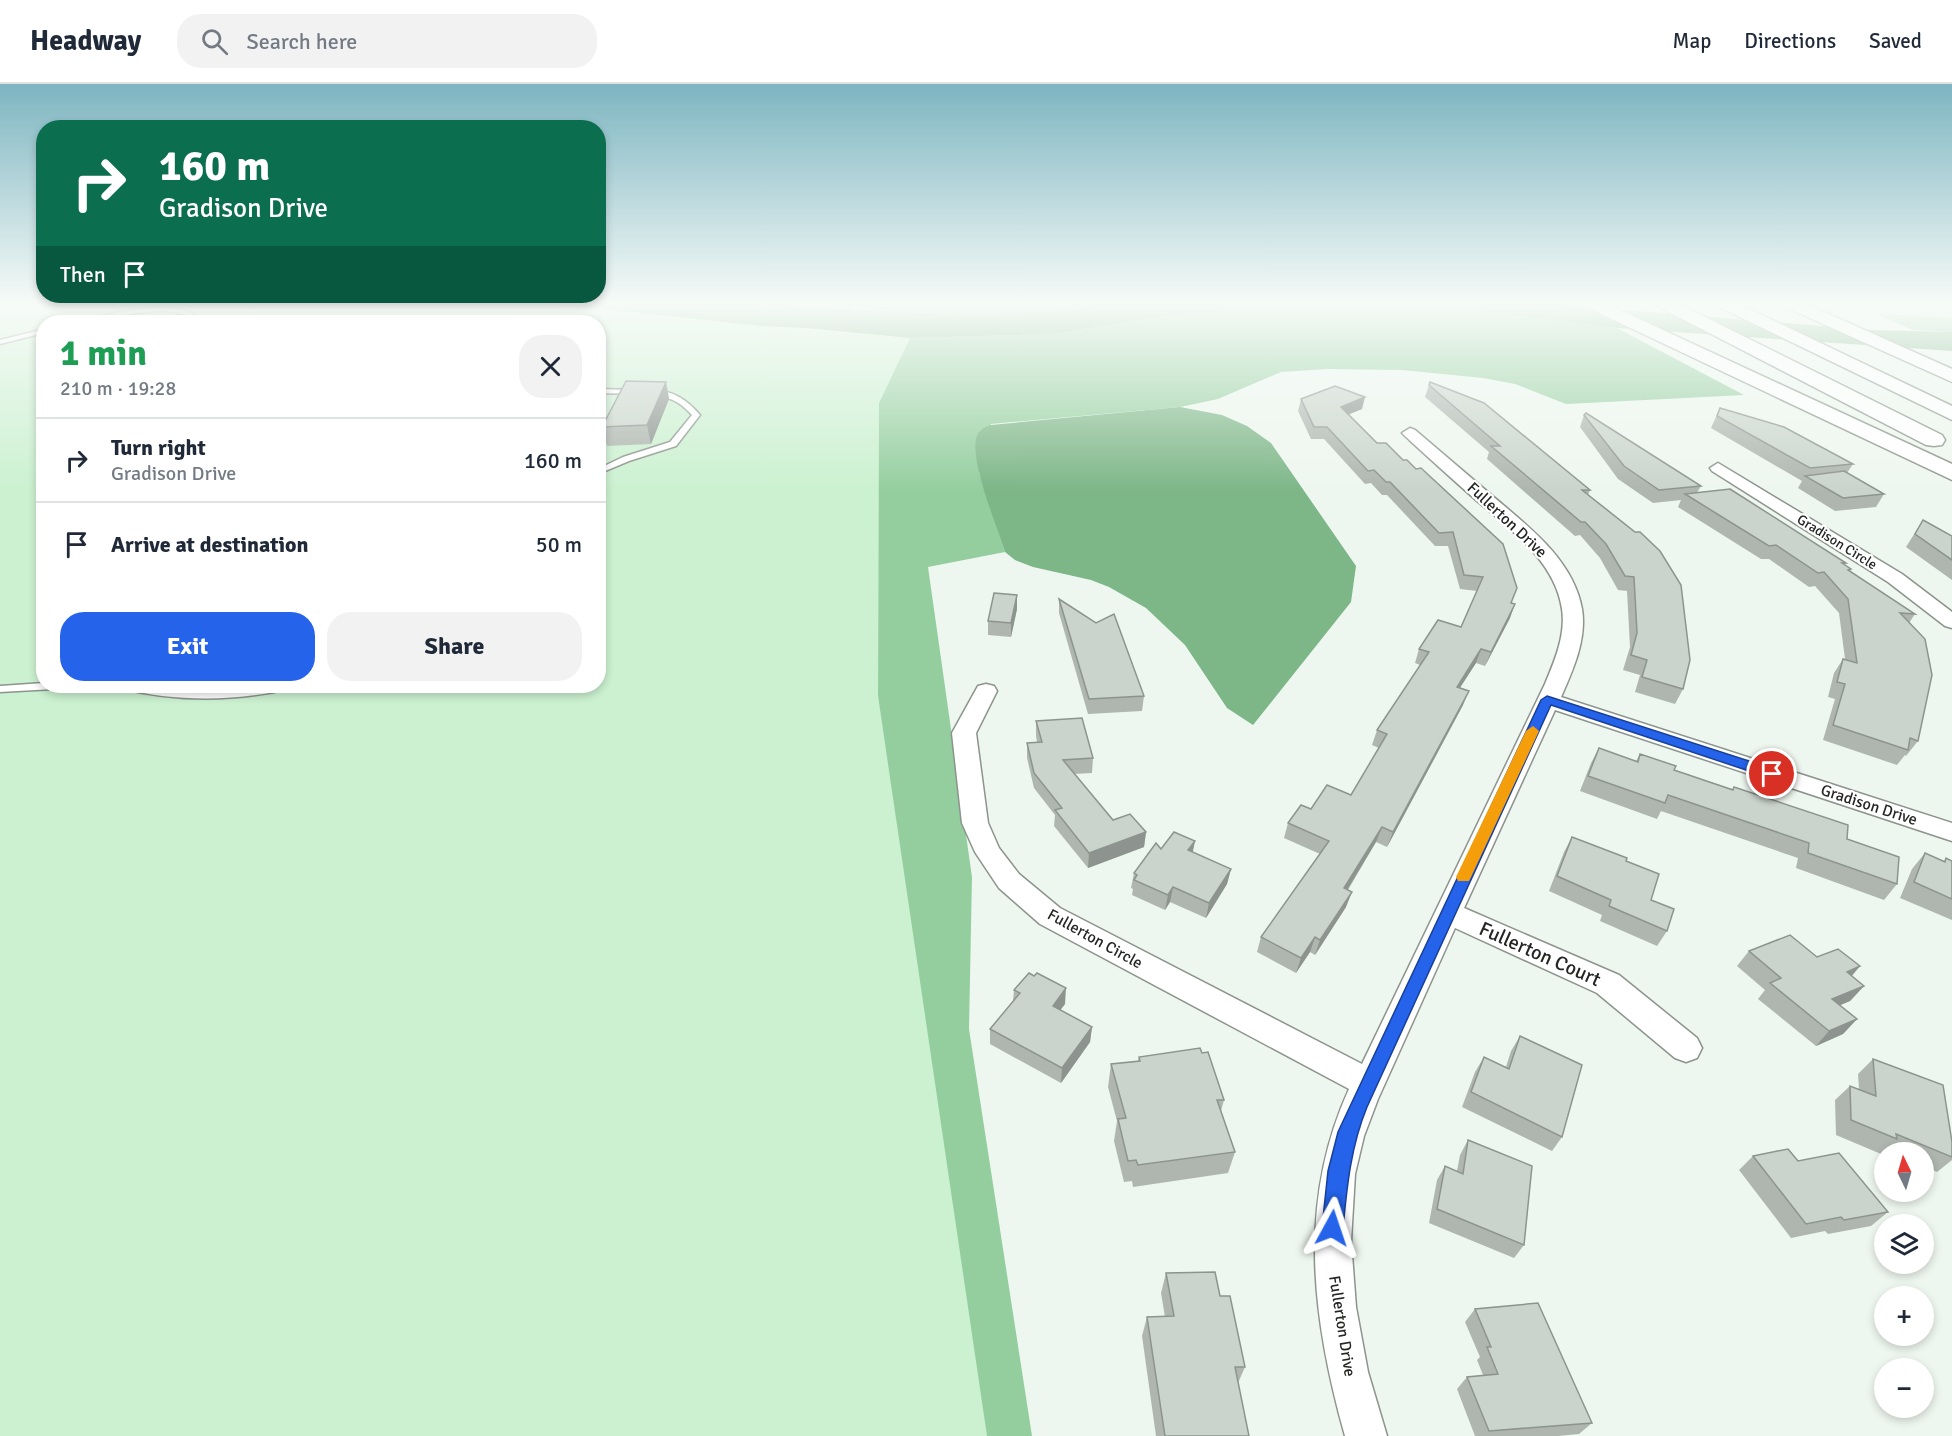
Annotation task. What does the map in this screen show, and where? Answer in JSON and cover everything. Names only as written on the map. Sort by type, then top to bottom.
[{"type":"highway","points":[[1726,365],[1952,473]]},
{"type":"highway","points":[[1784,365],[1952,448]]},
{"type":"highway","points":[[1856,365],[1952,414]]},
{"type":"highway","points":[[1928,365],[1952,376]]},
{"type":"street","name":"Fullerton Drive","points":[[1366,1436],[1341,1340],[1334,1292],[1332,1248],[1338,1171],[1347,1132],[1567,657],[1573,634],[1571,605],[1557,572],[1527,535],[1410,433]]},
{"type":"street","name":"Gradison Circle","points":[[1718,468],[1895,578],[1952,622]]},
{"type":"street","name":"Fullerton Circle","points":[[986,691],[964,733],[972,814],[988,852],[1009,881],[1050,916],[1370,1084]]},
{"type":"street","name":"Gradison Drive","points":[[1547,700],[1952,832]]},
{"type":"street","name":"Fullerton Court","points":[[1447,913],[1608,984],[1686,1048]]},
{"type":"lane","points":[[606,391],[669,393],[696,415],[673,444],[626,459],[606,468]]},
{"type":"lane","points":[[0,689],[36,687]]},
{"type":"lane","points":[[186,693],[235,693]]},
{"type":"shaded area","points":[[0,365],[36,365],[36,693],[606,693],[606,365],[897,365],[879,403],[878,696],[972,1302],[987,1436],[0,1436]]},
{"type":"shaded area","points":[[897,365],[1687,365],[1744,395],[1566,404],[1515,384],[1483,378],[1402,370],[1327,369],[1281,372],[1218,399],[1180,407],[991,424],[979,472],[1005,552],[928,567],[972,877],[969,1029],[1032,1436],[987,1436],[878,696],[879,403]]},
{"type":"shaded area","points":[[1180,407],[1222,415],[1247,426],[1271,443],[1356,566],[1351,602],[1253,725],[1227,708],[1185,645],[1146,608],[1109,587],[1091,580],[1033,567],[1015,560],[1005,552],[977,464],[975,451],[978,434],[991,425]]},
{"type":"building","points":[[626,381],[666,382],[647,425],[606,427],[606,419]]},
{"type":"building","points":[[1430,382],[1484,403],[1590,490],[1582,490],[1635,532],[1640,532],[1660,551],[1681,585],[1690,660],[1683,689],[1642,677],[1647,660],[1631,655],[1637,633],[1634,577],[1625,576],[1606,544],[1585,522],[1581,522],[1491,446],[1500,446],[1429,385]]},
{"type":"building","points":[[1335,386],[1365,397],[1341,407],[1377,443],[1386,443],[1403,460],[1407,460],[1416,469],[1421,468],[1503,544],[1517,588],[1511,603],[1515,604],[1491,652],[1481,649],[1457,687],[1469,691],[1393,832],[1382,827],[1344,888],[1352,892],[1320,940],[1315,937],[1301,958],[1261,937],[1329,841],[1288,823],[1301,805],[1311,809],[1327,785],[1351,795],[1387,734],[1377,730],[1429,652],[1419,649],[1438,620],[1461,627],[1483,577],[1464,575],[1453,532],[1439,533],[1390,482],[1386,482],[1374,470],[1368,471],[1327,427],[1314,427],[1301,399]]},
{"type":"building","points":[[1720,408],[1784,427],[1853,464],[1810,468],[1717,416]]},
{"type":"building","points":[[1586,413],[1701,486],[1659,490],[1624,466],[1584,415]]},
{"type":"building","points":[[1844,471],[1884,494],[1843,498],[1805,476]]},
{"type":"building","points":[[1730,489],[1846,563],[1842,563],[1851,569],[1848,570],[1915,614],[1900,613],[1925,639],[1932,675],[1918,741],[1910,738],[1908,750],[1833,725],[1845,684],[1837,682],[1843,659],[1857,663],[1848,599],[1824,572],[1818,573],[1776,545],[1769,546],[1685,494]]},
{"type":"building","points":[[1923,520],[1952,536],[1952,560],[1915,534]]},
{"type":"building","points":[[994,593],[1017,595],[1011,623],[988,621]]},
{"type":"building","points":[[1059,599],[1096,623],[1114,614],[1144,696],[1089,699]]},
{"type":"building","points":[[1082,718],[1093,758],[1063,760],[1113,820],[1130,814],[1146,832],[1089,853],[1055,810],[1062,808],[1034,773],[1027,743],[1042,742],[1036,721]]},
{"type":"building","points":[[1599,748],[1638,762],[1640,754],[1676,766],[1674,770],[1733,790],[1734,787],[1848,825],[1847,839],[1899,857],[1897,884],[1808,853],[1809,843],[1668,795],[1665,803],[1588,776]]},
{"type":"building","points":[[1174,832],[1195,841],[1188,850],[1231,869],[1209,903],[1173,887],[1168,895],[1134,880],[1137,875],[1134,873],[1156,843],[1161,849]]},
{"type":"building","points":[[1572,837],[1627,858],[1626,861],[1659,874],[1651,900],[1674,909],[1667,931],[1609,906],[1611,900],[1557,876]]},
{"type":"building","points":[[1925,853],[1945,862],[1946,858],[1952,861],[1952,899],[1914,882]]},
{"type":"building","points":[[1790,935],[1817,957],[1838,949],[1860,966],[1847,972],[1864,986],[1832,999],[1857,1019],[1829,1031],[1770,983],[1781,978],[1749,951]]},
{"type":"building","points":[[1029,973],[1034,976],[1037,973],[1066,988],[1053,1006],[1092,1027],[1062,1068],[990,1029],[1020,993],[1014,990]]},
{"type":"building","points":[[1520,1036],[1582,1065],[1562,1137],[1471,1092],[1484,1057],[1509,1069]]},
{"type":"building","points":[[1200,1048],[1202,1053],[1208,1052],[1224,1100],[1217,1100],[1235,1152],[1138,1165],[1136,1160],[1128,1161],[1118,1119],[1126,1118],[1111,1064],[1140,1061],[1139,1057]]},
{"type":"building","points":[[1873,1059],[1943,1085],[1952,1142],[1952,1157],[1934,1150],[1934,1142],[1915,1142],[1896,1134],[1897,1139],[1851,1120],[1850,1086],[1876,1096]]},
{"type":"building","points":[[1468,1140],[1532,1166],[1524,1245],[1437,1209],[1445,1166],[1463,1174]]},
{"type":"building","points":[[1788,1149],[1798,1161],[1839,1153],[1874,1195],[1874,1202],[1880,1202],[1888,1212],[1844,1220],[1841,1217],[1806,1224],[1753,1156]]},
{"type":"building","points":[[1215,1272],[1220,1296],[1230,1296],[1245,1367],[1235,1367],[1249,1436],[1165,1436],[1147,1317],[1174,1316],[1166,1273]]},
{"type":"building","points":[[1538,1303],[1592,1423],[1489,1431],[1467,1377],[1498,1374],[1487,1347],[1491,1347],[1475,1309]]},
{"type":"slow traffic","points":[[1464,877],[1533,731]]},
{"type":"route","points":[[1332,1228],[1338,1171],[1347,1132],[1357,1107],[1370,1084],[1547,700],[1772,774]]}]
